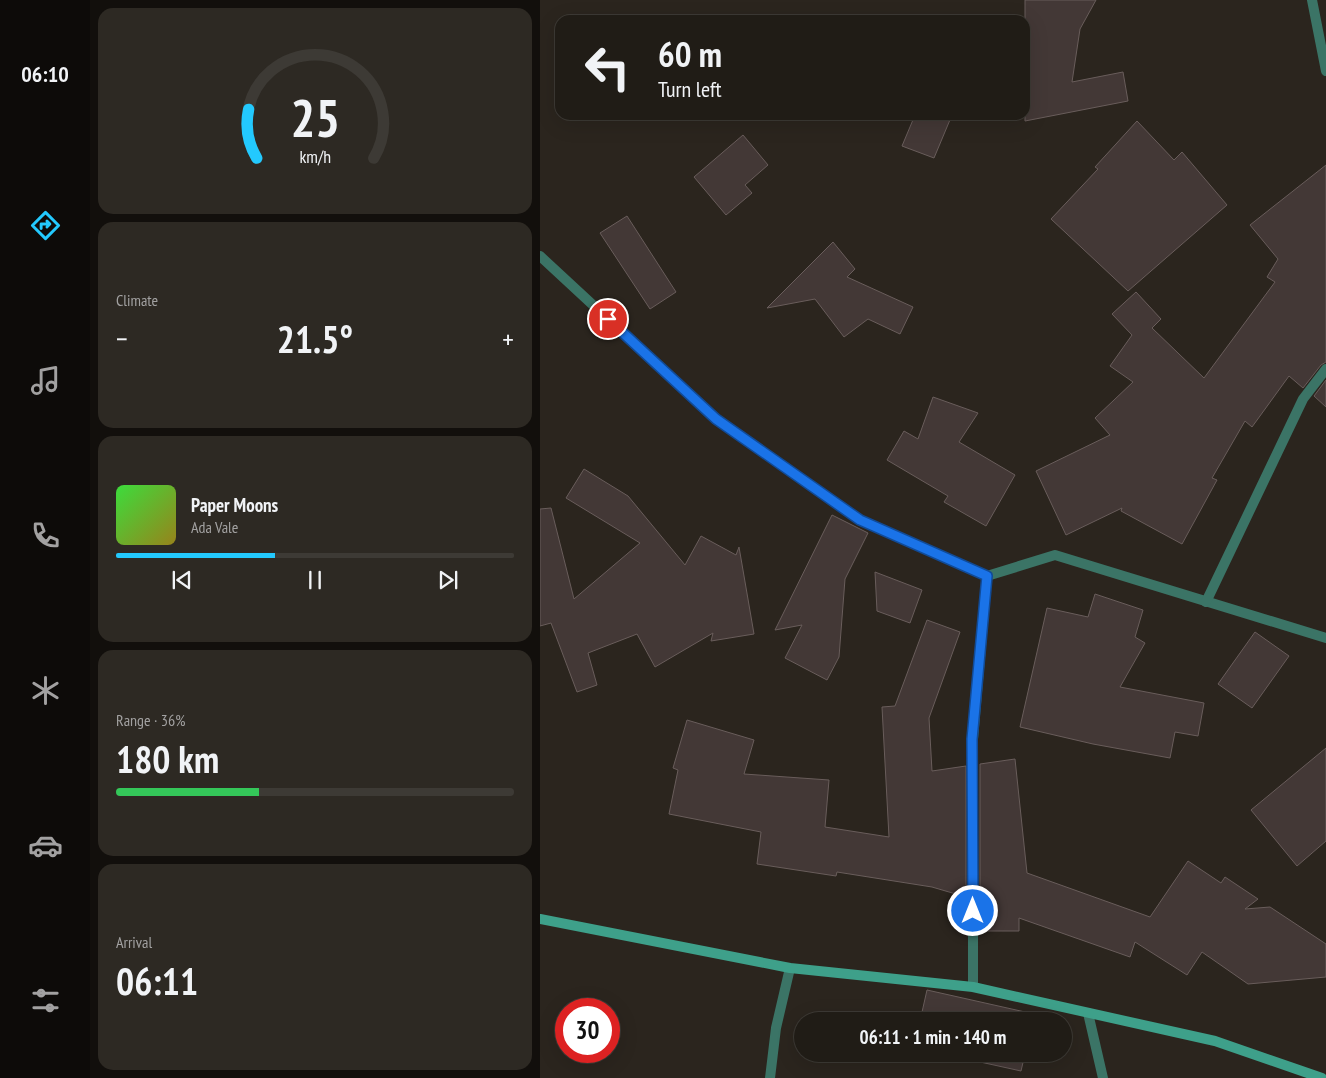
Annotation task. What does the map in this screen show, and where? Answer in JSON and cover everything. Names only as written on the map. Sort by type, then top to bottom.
[{"type":"main road","points":[[540,919],[790,968],[973,987],[1215,1041],[1322,1078]]},
{"type":"street","points":[[1312,0],[1326,71]]},
{"type":"street","points":[[540,256],[716,419],[860,520],[987,576],[1055,555],[1326,638]]},
{"type":"street","points":[[1206,602],[1303,399],[1326,369]]},
{"type":"street","points":[[973,987],[972,739],[987,576]]},
{"type":"street","points":[[770,1078],[776,1028],[790,968]]},
{"type":"street","points":[[1088,1013],[1104,1078]]},
{"type":"building","points":[[1025,0],[1096,0],[1080,29],[1072,82],[1123,72],[1128,101],[1025,121],[1030,120],[1030,15],[1025,15]]},
{"type":"building","points":[[913,120],[950,120],[934,158],[902,146]]},
{"type":"building","points":[[1137,121],[1174,160],[1182,152],[1227,205],[1128,291],[1051,219],[1098,169],[1095,167]]},
{"type":"building","points":[[743,135],[768,165],[745,185],[752,193],[726,215],[694,177]]},
{"type":"building","points":[[1326,165],[1326,362],[1321,365],[1303,388],[1289,376],[1252,427],[1245,421],[1212,478],[1217,480],[1182,544],[1121,511],[1122,508],[1066,535],[1036,471],[1110,435],[1095,418],[1133,382],[1110,366],[1132,335],[1112,314],[1136,292],[1161,319],[1152,328],[1204,378],[1275,282],[1267,277],[1278,259],[1250,225]]},
{"type":"building","points":[[627,216],[676,292],[650,309],[600,233]]},
{"type":"building","points":[[833,242],[855,269],[847,277],[913,307],[900,334],[868,319],[844,337],[815,299],[767,308]]},
{"type":"building","points":[[1326,380],[1326,407],[1314,396]]},
{"type":"building","points":[[933,397],[978,413],[959,442],[1015,475],[986,526],[944,502],[948,496],[887,460],[904,431],[918,439]]},
{"type":"building","points":[[584,469],[628,496],[685,565],[701,536],[736,555],[739,547],[754,634],[711,641],[713,633],[655,667],[637,634],[588,653],[597,685],[577,692],[551,623],[540,626],[540,509],[551,508],[574,599],[640,543],[566,498]]},
{"type":"building","points":[[832,515],[868,533],[845,579],[839,657],[827,680],[785,658],[802,625],[775,630]]},
{"type":"building","points":[[875,572],[922,590],[910,623],[877,611]]},
{"type":"building","points":[[1095,594],[1143,610],[1135,637],[1145,643],[1120,687],[1204,703],[1198,736],[1175,732],[1170,758],[1093,744],[1020,727],[1047,608],[1088,617]]},
{"type":"building","points":[[927,620],[960,632],[929,718],[932,771],[966,766],[966,897],[932,887],[837,872],[836,876],[757,864],[761,832],[669,814],[678,770],[673,768],[687,720],[754,740],[744,774],[829,780],[825,827],[889,837],[882,707],[895,706]]},
{"type":"building","points":[[1255,632],[1289,656],[1252,708],[1218,684]]},
{"type":"building","points":[[1326,748],[1326,841],[1297,866],[1251,810]]},
{"type":"building","points":[[1015,759],[1027,873],[1150,917],[1188,861],[1221,883],[1225,877],[1258,899],[1245,909],[1270,907],[1326,944],[1326,977],[1248,984],[1202,952],[1187,975],[1135,942],[1130,957],[1019,918],[1019,931],[980,931],[980,764]]},
{"type":"building","points":[[927,990],[1025,1012],[922,1012]]},
{"type":"building","points":[[980,1062],[1023,1062],[1021,1071]]},
{"type":"route","points":[[608,319],[716,419],[860,520],[987,576],[972,739],[973,911]]}]
